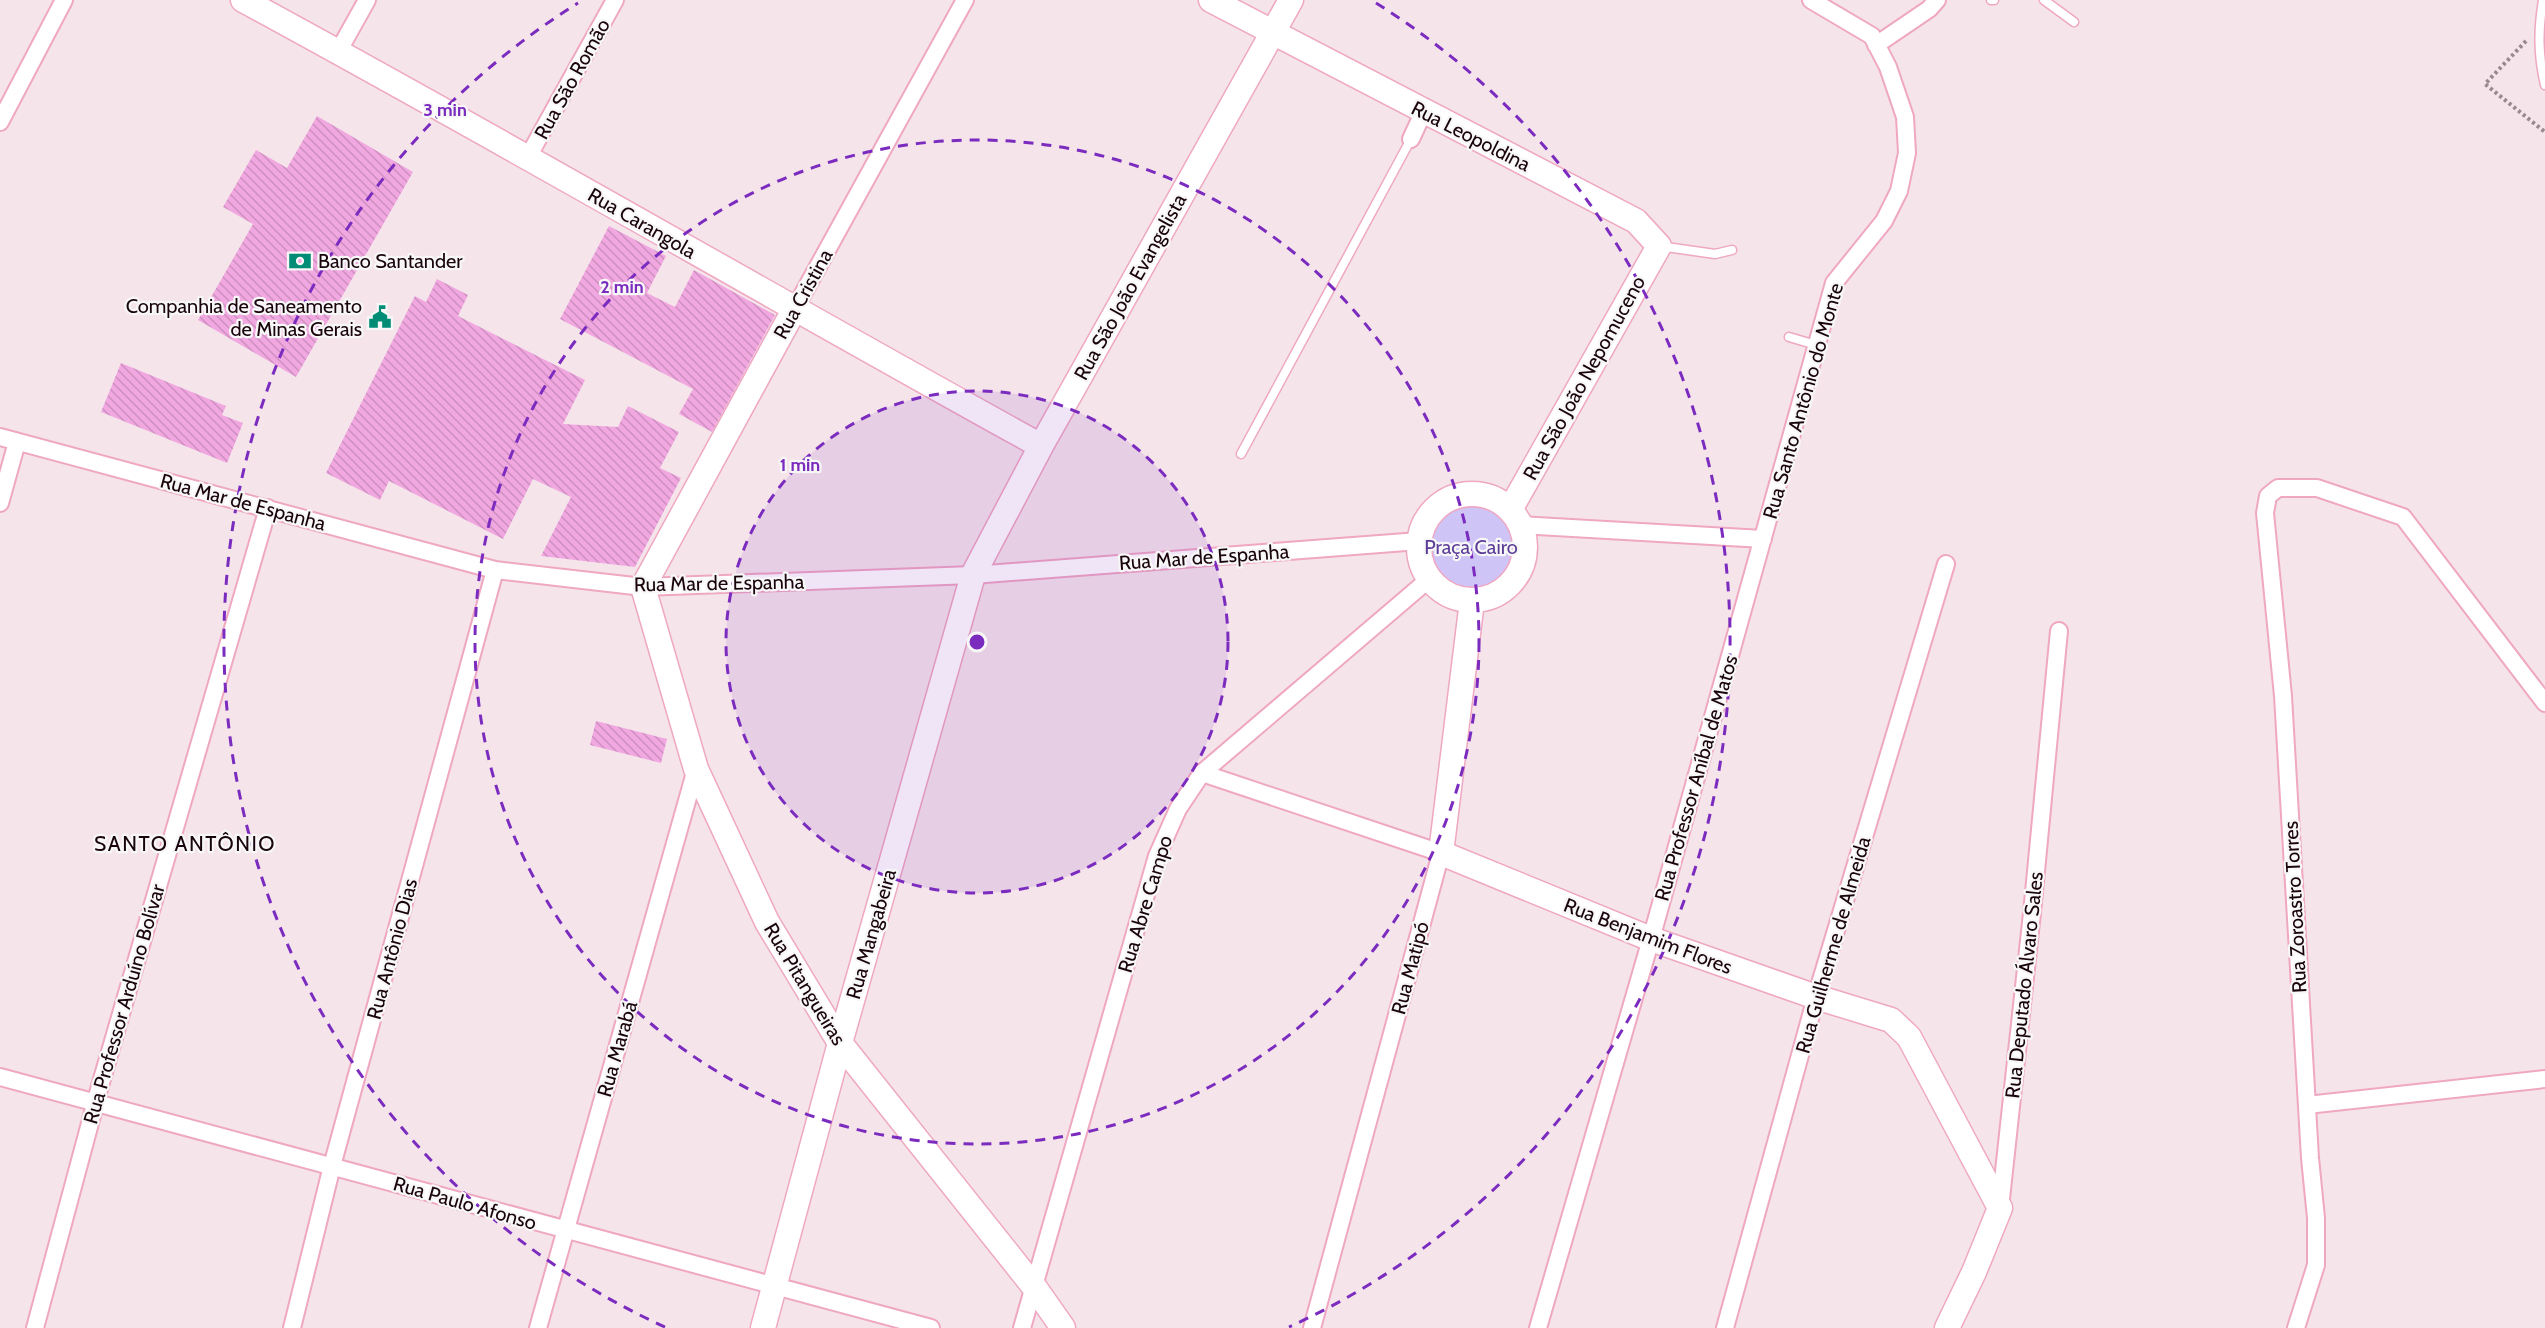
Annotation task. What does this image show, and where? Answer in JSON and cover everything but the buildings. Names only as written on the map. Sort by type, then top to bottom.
[{"type":"street","points":[[0,122],[64,0]]},
{"type":"street","name":"Rua Carangola","points":[[243,0],[528,157],[794,310],[1041,446]]},
{"type":"street","points":[[338,52],[367,0]]},
{"type":"street","name":"Rua São Romão","points":[[528,157],[615,0]]},
{"type":"street","name":"Rua Cristina","points":[[643,587],[964,0]]},
{"type":"street","name":"Rua Leopoldina","points":[[1211,0],[1636,221],[1659,246]]},
{"type":"street","name":"Rua São João Evangelista","points":[[973,575],[1041,446],[1291,0]]},
{"type":"street","name":"Rua Santo Antônio do Monte","points":[[1763,539],[1834,283],[1884,221],[1899,191],[1907,153],[1905,117],[1888,67],[1872,36],[1811,0]]},
{"type":"street","points":[[1876,45],[1929,9],[1937,0]]},
{"type":"street","points":[[1411,139],[1424,111]]},
{"type":"street","name":"Rua São João Nepomuceno","points":[[1515,518],[1659,246]]},
{"type":"street","name":"Rua Mar de Espanha","points":[[0,437],[495,570],[643,587],[973,575],[1419,540]]},
{"type":"street","points":[[0,504],[17,442]]},
{"type":"street","name":"Rua Zoroastro Torres","points":[[2296,1328],[2316,1265],[2316,1218],[2307,1105],[2283,696],[2265,513],[2268,496],[2278,488],[2317,488],[2403,517],[2544,699]]},
{"type":"street","points":[[1470,493],[1484,495],[1498,501],[1515,518],[1525,542],[1523,560],[1516,576],[1505,589],[1490,597],[1472,601],[1450,596],[1428,580],[1419,557],[1419,540],[1423,526],[1441,503],[1455,496],[1470,493]]},
{"type":"street","name":"Rua Professor Arduíno Bolívar","points":[[35,1328],[95,1103],[268,508]]},
{"type":"street","points":[[1515,518],[1763,539]]},
{"type":"street","name":"Rua Professor Aníbal de Matos","points":[[1538,1328],[1651,939],[1763,539]]},
{"type":"street","name":"Rua Guilherme de Almeida","points":[[1725,1328],[1816,997],[1946,564]]},
{"type":"street","name":"Rua Antônio Dias","points":[[292,1328],[333,1166],[495,570]]},
{"type":"street","name":"Rua Mangabeira","points":[[763,1328],[840,1043],[973,575]]},
{"type":"street","name":"Rua Abre Campo","points":[[1022,1328],[1157,856],[1178,809],[1202,773],[1428,580]]},
{"type":"street","name":"Rua Pitangueiras","points":[[643,587],[696,770],[767,921],[840,1043],[1035,1288],[1063,1328]]},
{"type":"street","name":"Rua Matipó","points":[[1312,1328],[1441,854],[1472,601]]},
{"type":"street","name":"Rua Deputado Álvaro Sales","points":[[1947,1328],[1974,1272],[2000,1208],[2032,913],[2059,631]]},
{"type":"street","name":"Rua Marabá","points":[[538,1328],[696,770]]},
{"type":"street","name":"Rua Benjamim Flores","points":[[1202,773],[1441,854],[1651,939],[1816,997],[1891,1020],[1909,1038],[1929,1071],[2000,1208]]},
{"type":"street","name":"Rua Paulo Afonso","points":[[0,1077],[931,1328]]},
{"type":"street","points":[[2307,1105],[2545,1079]]},
{"type":"lane","points":[[2044,0],[2074,22]]},
{"type":"lane","points":[[2543,0],[2538,27],[2539,55],[2545,85]]},
{"type":"lane","points":[[1241,454],[1411,139]]},
{"type":"lane","points":[[1659,246],[1715,254],[1732,250]]},
{"type":"lane","points":[[1789,337],[1816,345]]},
{"type":"path","points":[[2538,27],[2485,84],[2545,132]]},
{"type":"green space","name":"Praça Cairo","points":[[1471,499],[1489,503],[1505,513],[1515,529],[1519,547],[1515,565],[1505,581],[1489,591],[1471,595],[1453,591],[1437,581],[1427,565],[1423,547],[1427,529],[1437,513],[1453,503]]},
{"type":"place","name":"Banco Santander","points":[[300,261]]},
{"type":"place","name":"Companhia de Saneamento de Minas Gerais","points":[[380,317]]},
{"type":"district","name":"SANTO ANTÔNIO","points":[[185,844]]}]
